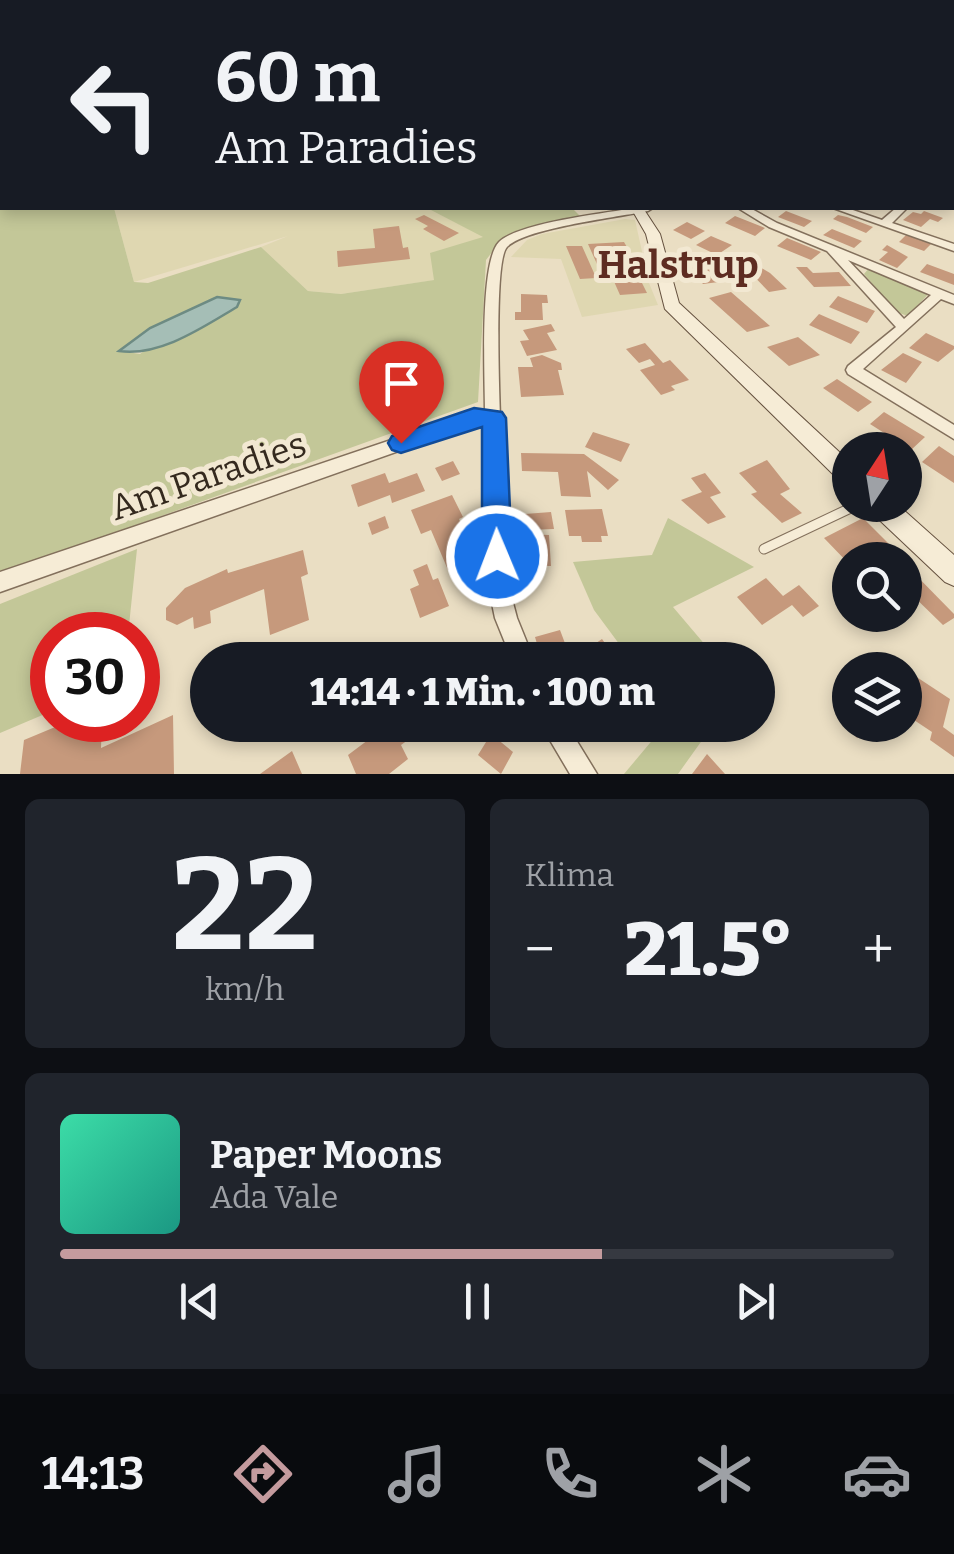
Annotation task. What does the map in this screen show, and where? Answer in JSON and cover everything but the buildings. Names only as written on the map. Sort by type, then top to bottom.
[{"type":"street","points":[[516,642],[498,584],[493,264],[498,250],[524,232],[636,210]]},
{"type":"street","points":[[641,210],[656,242],[672,305],[832,459]]},
{"type":"street","points":[[754,210],[830,248],[915,283],[935,298],[954,300]]},
{"type":"street","points":[[844,210],[954,248]]},
{"type":"street","points":[[884,224],[900,210]]},
{"type":"street","points":[[830,248],[904,326]]},
{"type":"street","points":[[935,298],[853,370],[954,433]]},
{"type":"street","name":"Am Paradies","points":[[0,582],[474,418],[494,418]]},
{"type":"street","points":[[899,522],[954,573]]},
{"type":"street","points":[[564,742],[584,774]]},
{"type":"lane","points":[[764,549],[832,517]]},
{"type":"shaded area","points":[[115,210],[431,210],[485,237],[434,263],[435,280],[341,294],[308,291],[261,247],[288,236],[134,282]]},
{"type":"shaded area","points":[[635,220],[658,305],[582,317],[561,259],[511,257],[527,240],[542,234]]},
{"type":"green space","points":[[0,210],[115,210],[134,282],[148,283],[261,247],[308,291],[341,294],[434,280],[430,253],[483,237],[431,210],[574,210],[580,216],[516,231],[502,239],[486,260],[478,402],[0,574]],"holes":[[[217,298],[140,354],[121,351],[150,328]]]},
{"type":"green space","points":[[870,267],[930,292],[908,316],[896,312],[864,274]]},
{"type":"green space","points":[[668,518],[754,567],[673,607],[703,642],[618,642],[594,610],[573,562],[652,555]]},
{"type":"green space","points":[[137,549],[130,612],[30,612],[30,720],[0,733],[0,604]]},
{"type":"green space","points":[[651,742],[701,742],[678,774],[624,774]]},
{"type":"water","points":[[217,297],[240,300],[237,307],[181,339],[150,349],[119,351],[150,328]]},
{"type":"district","name":"Halstrup","points":[[678,265]]},
{"type":"route","points":[[401,443],[474,418],[494,418],[497,556]]}]
